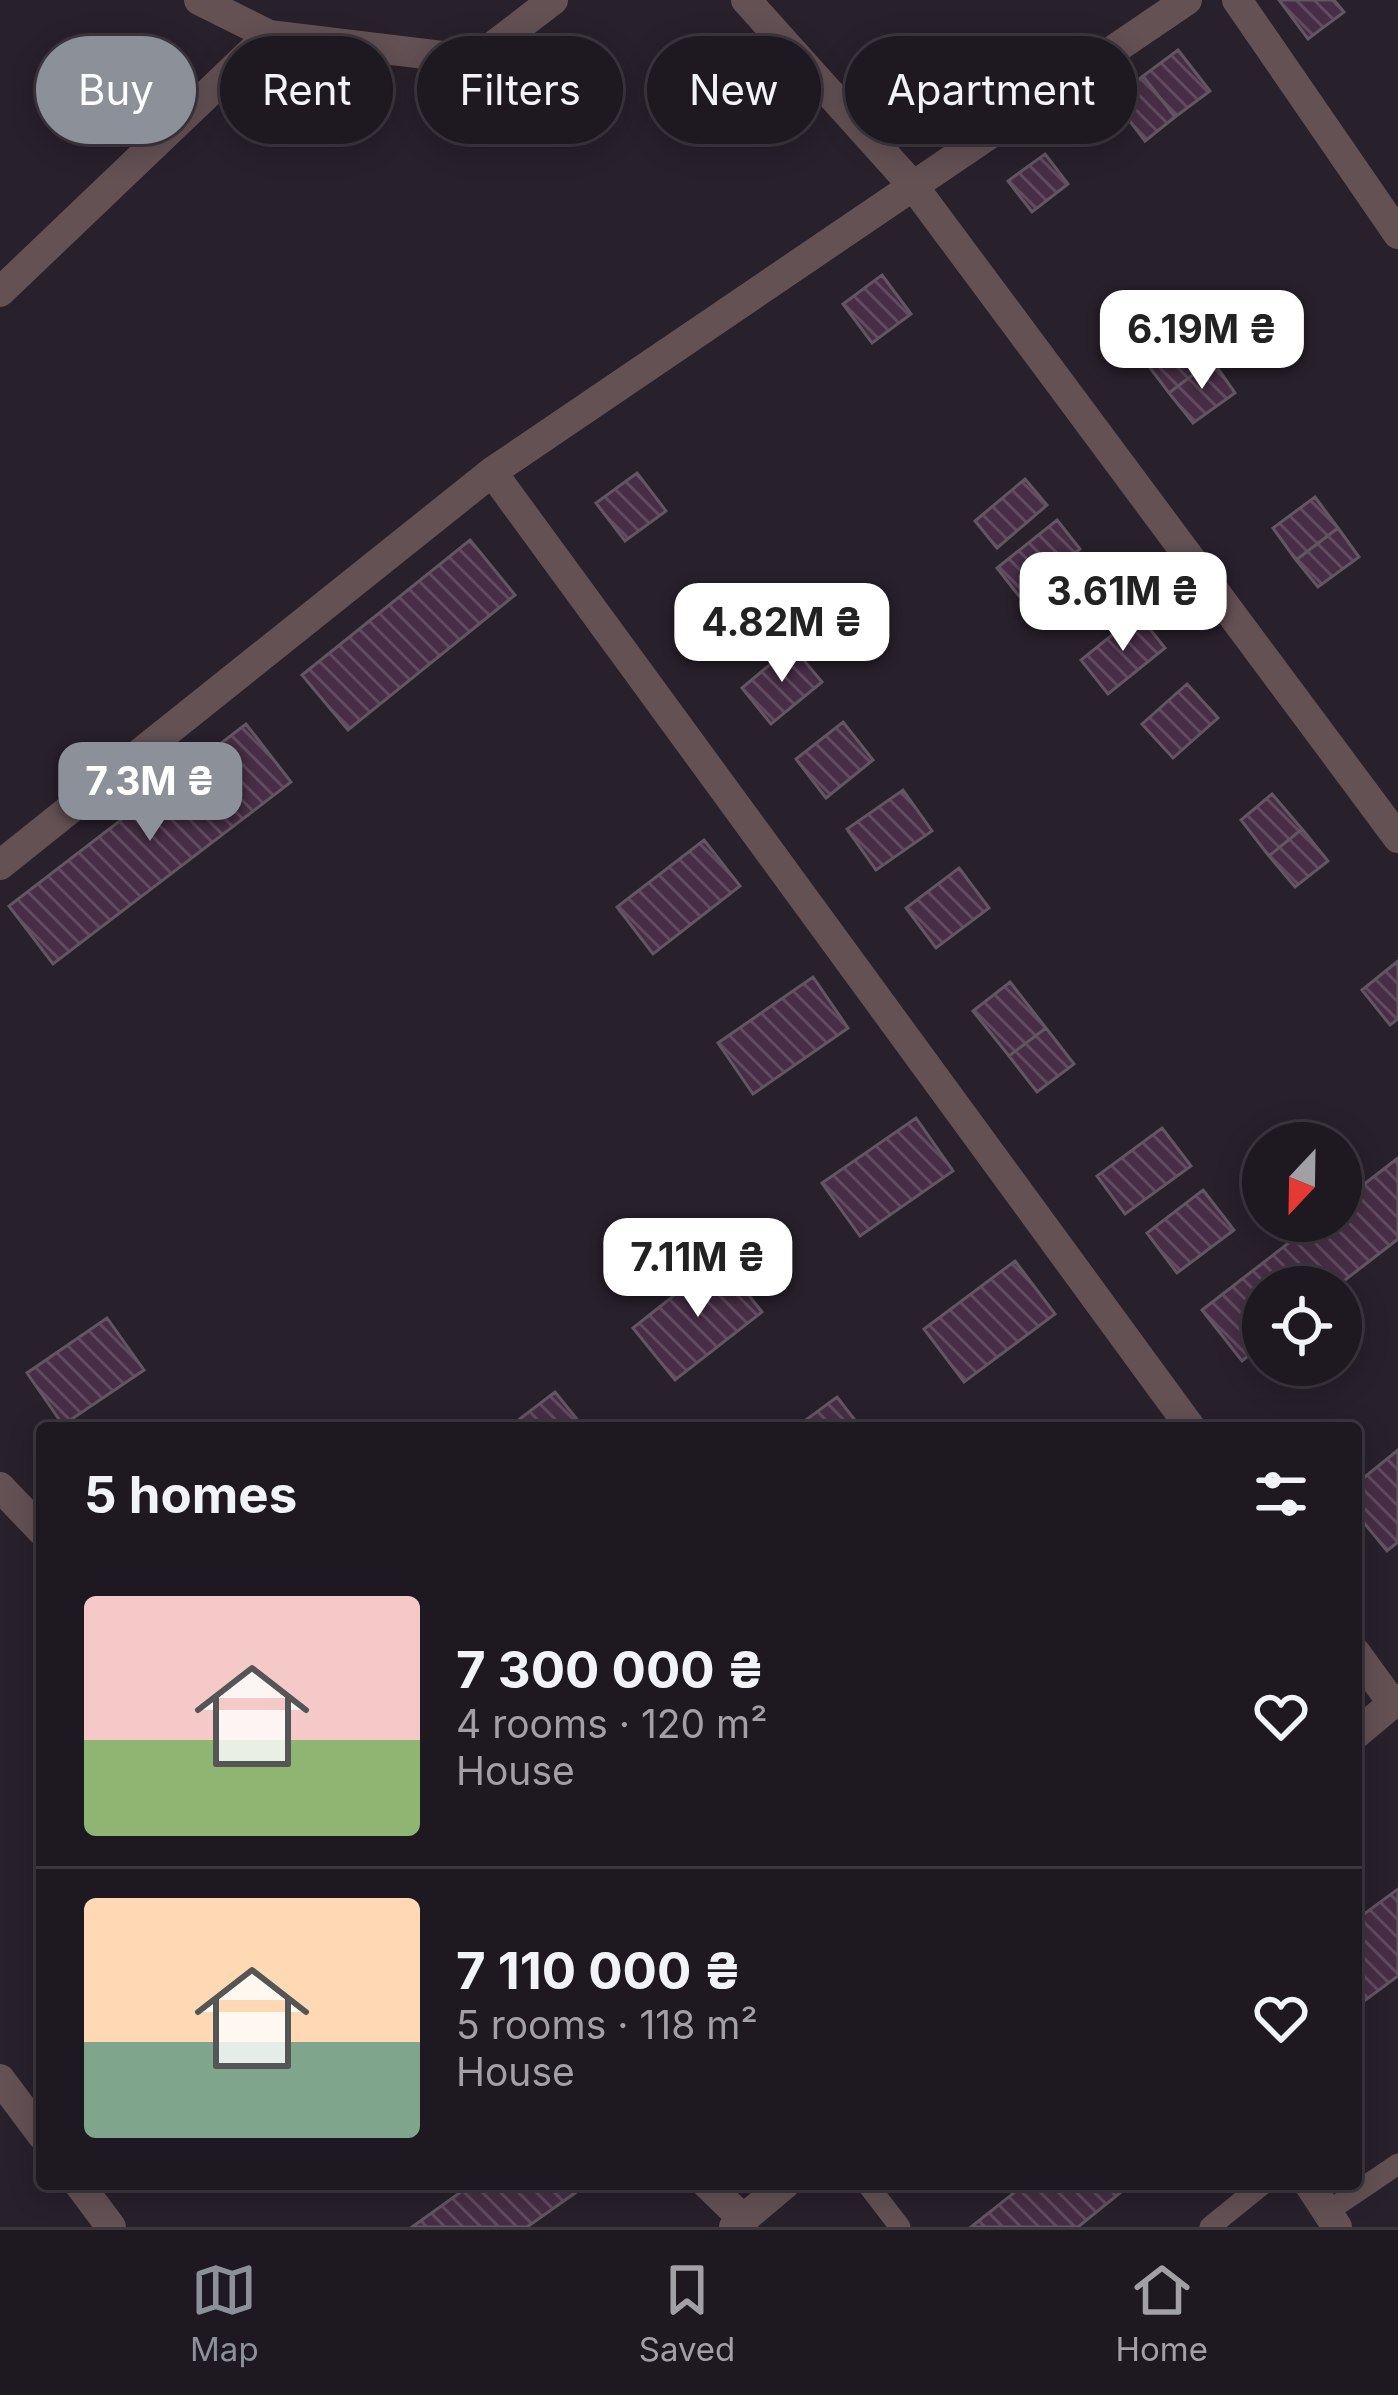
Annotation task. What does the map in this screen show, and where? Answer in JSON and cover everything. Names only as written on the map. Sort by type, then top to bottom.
[{"type":"street","points":[[199,0],[269,34],[475,60],[553,0]]},
{"type":"street","points":[[746,0],[914,187],[1398,838]]},
{"type":"street","points":[[0,865],[492,472],[1186,0]]},
{"type":"street","points":[[1237,0],[1398,234]]},
{"type":"street","points":[[0,292],[269,34]]},
{"type":"street","points":[[492,472],[1187,1422]]},
{"type":"street","points":[[0,1487],[36,1525]]},
{"type":"street","points":[[1362,1660],[1395,1701],[1362,1729]]},
{"type":"street","points":[[0,2079],[36,2127]]},
{"type":"street","points":[[83,2190],[111,2227]]},
{"type":"street","points":[[712,2190],[739,2223],[778,2190]]},
{"type":"street","points":[[1313,2190],[1332,2220]]},
{"type":"lane","points":[[1332,2220],[1398,2164]]},
{"type":"lane","points":[[872,2190],[900,2227]]},
{"type":"lane","points":[[1210,2227],[1256,2190]]},
{"type":"building","points":[[1279,0],[1334,0],[1344,12],[1308,39]]},
{"type":"building","points":[[1178,50],[1210,91],[1175,117],[1143,76]]},
{"type":"building","points":[[1143,76],[1175,117],[1145,141],[1137,130],[1137,81]]},
{"type":"building","points":[[1045,154],[1068,184],[1032,212],[1008,181]]},
{"type":"building","points":[[882,275],[911,314],[872,343],[843,304]]},
{"type":"building","points":[[1184,324],[1212,360],[1169,393],[1141,356]]},
{"type":"building","points":[[1212,360],[1235,393],[1193,423],[1169,393]]},
{"type":"building","points":[[637,473],[666,511],[625,541],[596,503]]},
{"type":"building","points":[[1025,479],[1047,505],[997,548],[975,521]]},
{"type":"building","points":[[1315,497],[1338,528],[1296,560],[1273,528]]},
{"type":"building","points":[[1057,520],[1080,549],[1019,596],[997,568]]},
{"type":"building","points":[[1338,528],[1359,557],[1318,587],[1296,560]]},
{"type":"building","points":[[470,540],[515,595],[348,730],[302,675]]},
{"type":"building","points":[[1138,614],[1165,648],[1108,694],[1081,660]]},
{"type":"building","points":[[792,646],[822,682],[771,724],[742,688]]},
{"type":"building","points":[[1187,684],[1218,718],[1173,758],[1142,724]]},
{"type":"building","points":[[843,722],[873,760],[826,798],[796,759]]},
{"type":"building","points":[[246,724],[291,782],[53,964],[9,906]]},
{"type":"building","points":[[903,790],[932,831],[876,870],[847,829]]},
{"type":"building","points":[[1272,794],[1302,829],[1269,856],[1241,820]]},
{"type":"building","points":[[1302,829],[1328,861],[1295,887],[1269,856]]},
{"type":"building","points":[[704,840],[740,886],[653,954],[617,907]]},
{"type":"building","points":[[959,868],[989,908],[936,948],[906,908]]},
{"type":"building","points":[[1398,961],[1398,1019],[1390,1025],[1362,990]]},
{"type":"building","points":[[813,977],[848,1028],[753,1094],[718,1043]]},
{"type":"building","points":[[1010,982],[1046,1028],[1009,1056],[973,1011]]},
{"type":"building","points":[[1046,1028],[1074,1064],[1037,1092],[1009,1056]]},
{"type":"building","points":[[916,1118],[953,1171],[860,1236],[822,1183]]},
{"type":"building","points":[[1162,1128],[1191,1166],[1125,1214],[1097,1176]]},
{"type":"building","points":[[1398,1158],[1398,1239],[1362,1267],[1259,1266],[1290,1242],[1362,1242],[1362,1186]]},
{"type":"building","points":[[1203,1190],[1234,1230],[1177,1273],[1147,1233]]},
{"type":"building","points":[[720,1259],[762,1312],[675,1380],[633,1328]]},
{"type":"building","points":[[1015,1261],[1055,1314],[964,1382],[924,1329]]},
{"type":"building","points":[[1242,1279],[1242,1361],[1202,1310]]},
{"type":"building","points":[[107,1318],[144,1370],[67,1422],[61,1422],[27,1373]]},
{"type":"building","points":[[555,1392],[579,1422],[516,1422]]},
{"type":"building","points":[[837,1397],[856,1422],[803,1422]]},
{"type":"building","points":[[1398,1450],[1398,1542],[1387,1551],[1362,1520],[1362,1479]]},
{"type":"building","points":[[1398,1889],[1398,1976],[1362,2003],[1362,1916]]},
{"type":"building","points":[[464,2190],[575,2193],[527,2227],[412,2227]]},
{"type":"building","points":[[1017,2190],[1124,2190],[1078,2227],[971,2227]]}]
